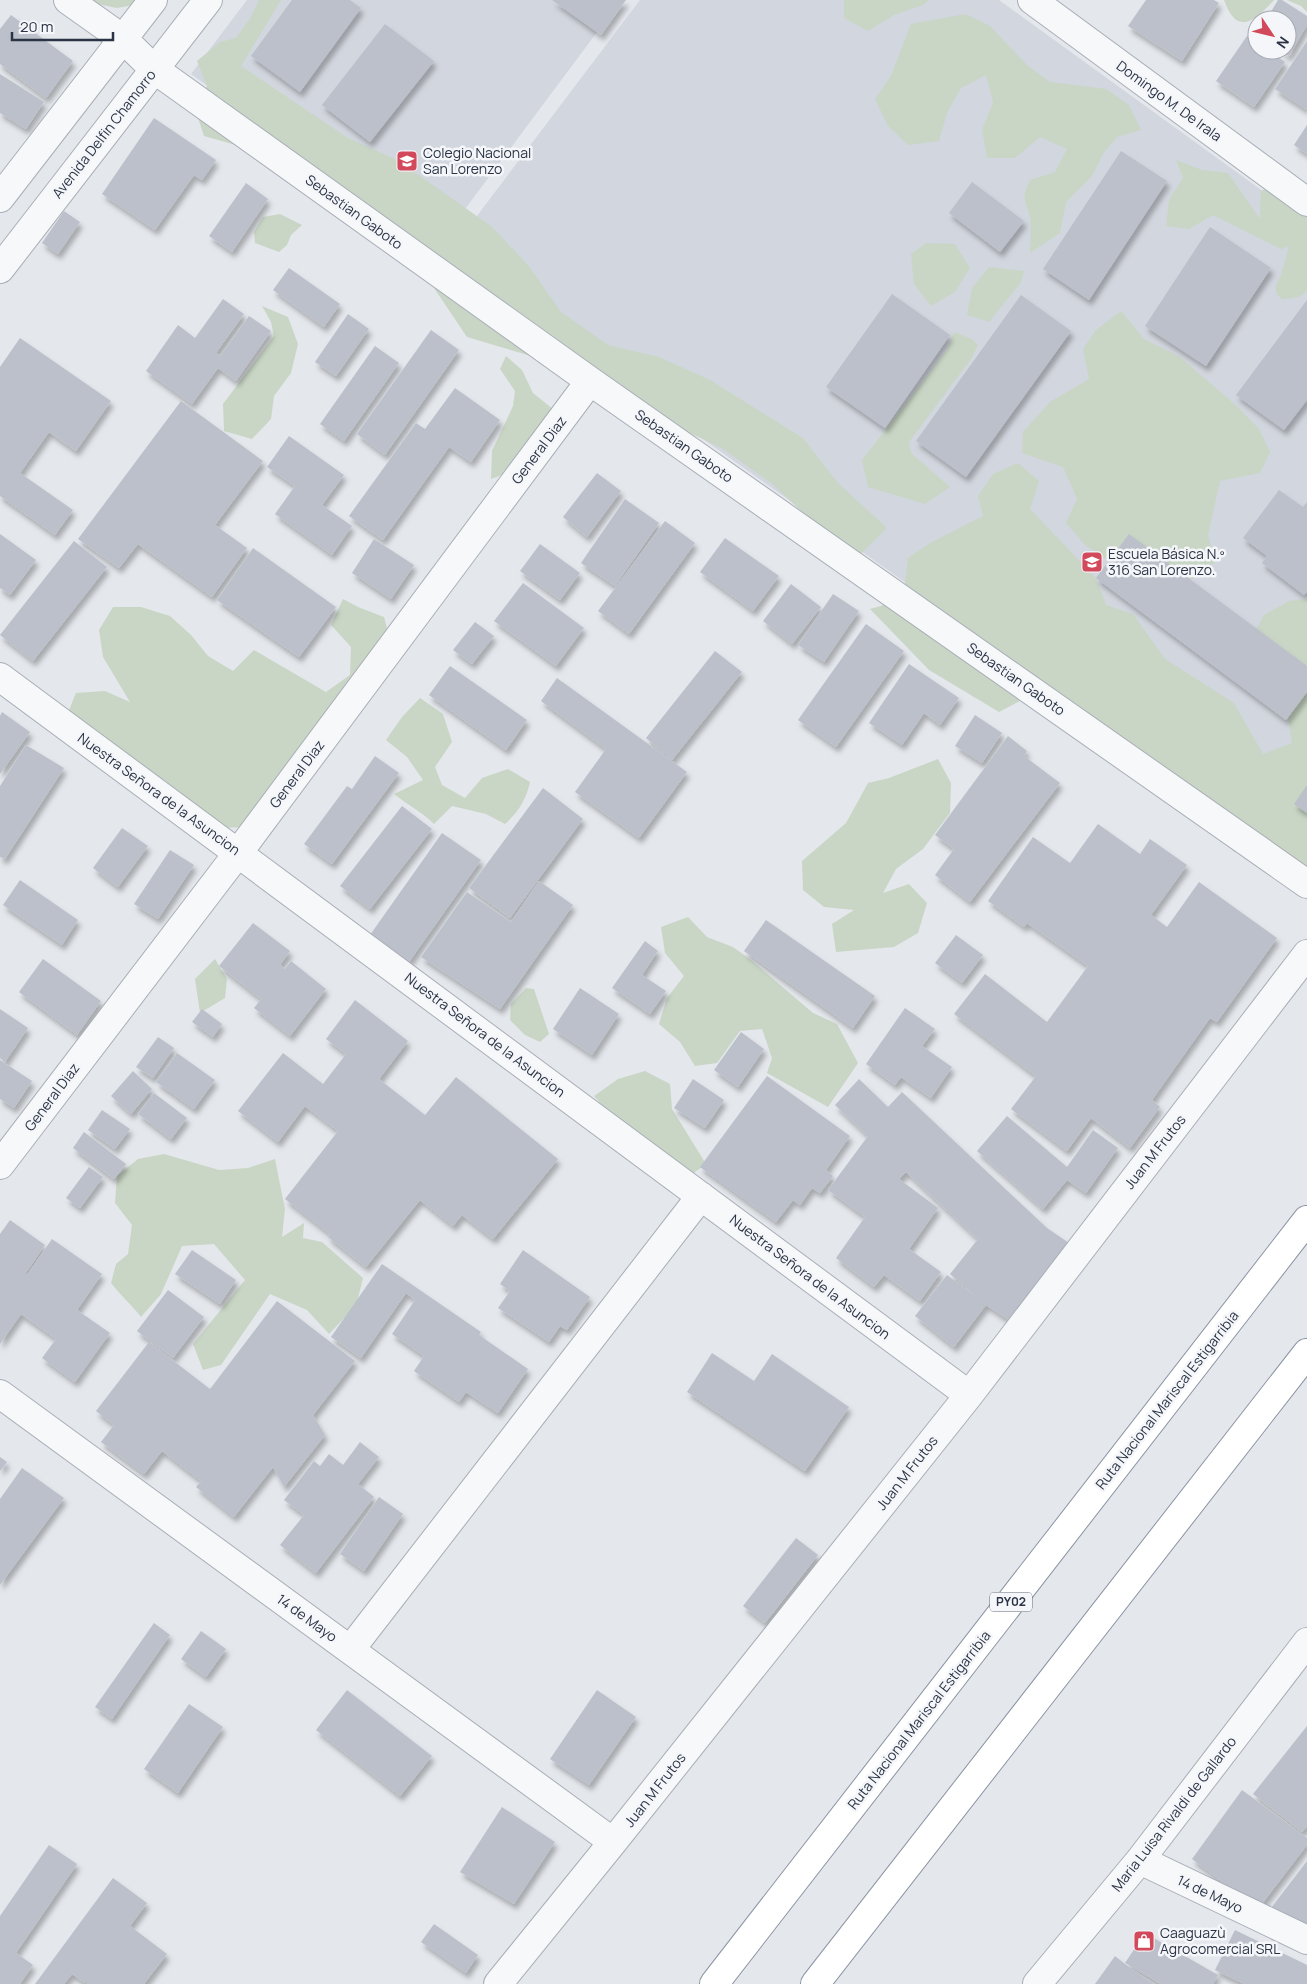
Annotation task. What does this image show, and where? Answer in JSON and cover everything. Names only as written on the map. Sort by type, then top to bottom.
[{"type":"highway","name":"Ruta Nacional Mariscal Estigarribia","points":[[714,1984],[1307,1220]]},
{"type":"highway","points":[[815,1984],[1307,1353]]},
{"type":"street","name":"Sebastian Gaboto","points":[[68,0],[123,39],[154,69],[590,381],[1307,884]]},
{"type":"street","points":[[0,198],[153,0]]},
{"type":"street","name":"Avenida Delfin Chamorro","points":[[0,269],[208,0]]},
{"type":"street","name":"Domingo M. De Irala","points":[[1032,0],[1307,202]]},
{"type":"street","name":"General Diaz","points":[[0,1165],[238,853],[590,381]]},
{"type":"street","name":"Nuestra Señora de la Asuncion","points":[[0,677],[969,1395]]},
{"type":"street","name":"Juan M Frutos","points":[[498,1984],[969,1395],[1307,954]]},
{"type":"street","points":[[350,1650],[701,1196]]},
{"type":"street","name":"14 de Mayo","points":[[0,1394],[613,1842]]},
{"type":"street","name":"Maria Luisa Rivaldi de Gallardo","points":[[1037,1984],[1140,1860],[1307,1642]]},
{"type":"street","name":"14 de Mayo","points":[[1140,1860],[1307,1940]]},
{"type":"shaded area","name":"Colegio Nacional San Lorenzo","points":[[247,0],[621,0],[436,248],[191,74]]},
{"type":"shaded area","name":"Escuela Básica N.º 316 San Lorenzo.","points":[[640,0],[999,0],[1307,223],[1307,867],[446,257]]},
{"type":"green space","points":[[77,0],[150,0],[146,3],[117,8]]},
{"type":"green space","points":[[259,0],[281,0],[241,66],[348,138],[397,160],[491,226],[528,265],[561,312],[608,345],[659,357],[710,380],[803,438],[838,483],[887,528],[860,555],[814,523],[771,483],[722,448],[619,400],[575,369],[467,337],[403,242],[268,154],[204,136],[195,109],[207,86],[197,61],[220,42],[236,38],[251,17]]},
{"type":"green space","points":[[844,0],[929,0],[923,5],[894,15],[868,31],[844,18]]},
{"type":"green space","points":[[1224,0],[1274,0],[1264,10],[1247,10],[1247,22],[1235,19]]},
{"type":"green space","points":[[1287,0],[1307,0],[1307,12],[1301,6]]},
{"type":"green space","points":[[966,14],[990,26],[1028,66],[1050,82],[1106,89],[1129,105],[1141,130],[1117,137],[1104,152],[1092,176],[1066,202],[1060,233],[1030,253],[1031,225],[1025,199],[1027,188],[1030,180],[1055,172],[1067,149],[1040,137],[1015,158],[987,158],[982,130],[993,102],[986,75],[961,88],[947,113],[939,141],[908,145],[888,126],[875,99],[891,76],[911,24]]},
{"type":"green space","points":[[1176,160],[1202,170],[1228,173],[1260,219],[1261,191],[1285,179],[1307,185],[1307,290],[1302,295],[1296,298],[1282,299],[1277,294],[1275,287],[1281,275],[1289,246],[1281,249],[1213,215],[1189,229],[1166,226],[1169,200],[1183,178]]},
{"type":"green space","points":[[280,214],[302,225],[291,235],[287,245],[279,252],[255,243],[254,232],[263,217]]},
{"type":"green space","points":[[926,243],[955,244],[970,268],[955,292],[931,306],[914,284],[911,254]]},
{"type":"green space","points":[[989,267],[1024,271],[1021,282],[989,322],[967,315],[972,288]]},
{"type":"green space","points":[[262,306],[288,317],[298,344],[291,373],[274,396],[271,419],[252,439],[224,431],[223,404],[274,336],[271,322]]},
{"type":"green space","points":[[1121,311],[1144,339],[1180,357],[1239,408],[1259,429],[1270,452],[1260,473],[1220,481],[1208,535],[1215,562],[1186,583],[1157,592],[1086,546],[1066,523],[1077,499],[1063,467],[1022,453],[1023,432],[1050,402],[1089,379],[1083,349],[1096,330]]},
{"type":"green space","points":[[954,332],[972,339],[978,345],[971,359],[909,442],[911,453],[950,487],[925,504],[868,487],[862,460],[947,350]]},
{"type":"green space","points":[[506,356],[522,370],[533,393],[559,414],[518,469],[491,479],[492,451],[513,406],[515,391],[500,369]]},
{"type":"green space","points":[[1018,463],[1039,481],[1030,509],[1096,578],[1106,605],[1133,614],[1165,659],[1234,703],[1263,754],[1292,743],[1284,688],[1252,638],[1264,615],[1289,601],[1307,599],[1307,876],[1280,848],[1259,843],[1234,852],[1181,783],[1037,692],[999,712],[929,670],[870,609],[881,606],[904,591],[908,558],[930,543],[983,516],[978,496],[993,474]]},
{"type":"green space","points":[[343,599],[384,617],[391,644],[246,827],[222,828],[65,720],[76,693],[105,691],[130,702],[103,657],[99,630],[113,607],[141,607],[170,616],[191,635],[208,656],[233,671],[254,650],[326,692],[350,675],[351,647],[331,625]]},
{"type":"green space","points":[[420,698],[443,714],[452,742],[435,767],[442,785],[465,798],[482,778],[508,769],[530,782],[521,805],[505,824],[486,814],[452,806],[434,824],[394,794],[423,780],[407,757],[386,740],[402,717]]},
{"type":"green space","points":[[938,759],[951,783],[950,813],[923,849],[896,869],[883,893],[909,884],[927,903],[918,933],[894,947],[836,952],[832,924],[854,910],[824,907],[803,890],[802,861],[846,823],[868,783],[889,778]]},
{"type":"green space","points":[[688,917],[707,937],[733,947],[813,1013],[837,1024],[858,1063],[828,1107],[767,1073],[772,1058],[762,1029],[740,1031],[717,1063],[695,1066],[680,1042],[659,1024],[667,998],[684,976],[665,953],[661,927]]},
{"type":"green space","points":[[215,959],[227,979],[225,998],[200,1013],[195,979]]},
{"type":"green space","points":[[526,988],[534,989],[549,1034],[540,1042],[525,1035],[510,1020],[511,1004]]},
{"type":"green space","points":[[645,1071],[670,1084],[672,1109],[706,1164],[687,1178],[614,1119],[594,1096],[618,1079]]},
{"type":"green space","points":[[164,1154],[219,1170],[248,1168],[275,1159],[285,1209],[282,1237],[304,1223],[303,1238],[322,1242],[363,1278],[356,1306],[329,1334],[307,1310],[270,1294],[221,1365],[203,1370],[193,1344],[245,1280],[214,1244],[182,1246],[161,1294],[141,1317],[111,1283],[116,1264],[128,1254],[132,1225],[115,1203],[117,1176],[138,1159]]},
{"type":"building","points":[[292,0],[350,0],[361,8],[300,92],[251,56]]},
{"type":"building","points":[[552,0],[626,0],[601,35]]},
{"type":"building","points":[[1146,0],[1214,0],[1219,3],[1182,61],[1128,26]]},
{"type":"building","points":[[1278,0],[1282,0],[1307,16],[1307,25],[1297,42],[1297,10],[1272,10]]},
{"type":"building","points":[[11,15],[73,61],[46,98],[0,64],[0,29]]},
{"type":"building","points":[[385,24],[434,61],[370,142],[322,105]]},
{"type":"building","points":[[1247,36],[1247,60],[1282,60],[1285,62],[1254,107],[1216,81]]},
{"type":"building","points":[[1307,41],[1307,110],[1275,89],[1294,60],[1297,60],[1297,56]]},
{"type":"building","points":[[0,74],[44,102],[26,129],[0,113]]},
{"type":"building","points":[[154,118],[216,160],[202,180],[194,175],[155,230],[102,194]]},
{"type":"building","points":[[1307,125],[1307,154],[1294,145]]},
{"type":"building","points":[[1121,151],[1167,181],[1089,300],[1043,269]]},
{"type":"building","points":[[972,182],[1024,221],[1000,252],[949,213]]},
{"type":"building","points":[[246,183],[268,199],[232,252],[209,236]]},
{"type":"building","points":[[64,211],[80,222],[58,254],[42,243]]},
{"type":"building","points":[[1210,227],[1271,268],[1206,366],[1145,326]]},
{"type":"building","points":[[289,268],[340,304],[324,327],[273,290]]},
{"type":"building","points":[[892,294],[950,335],[885,428],[826,387]]},
{"type":"building","points":[[1021,295],[1071,331],[966,477],[916,441]]},
{"type":"building","points":[[223,299],[244,314],[216,353],[220,356],[249,316],[271,331],[236,381],[218,368],[192,404],[146,371],[178,325],[195,338]]},
{"type":"building","points":[[1307,300],[1307,400],[1284,430],[1236,395]]},
{"type":"building","points":[[348,314],[369,329],[336,376],[315,362]]},
{"type":"building","points":[[431,330],[459,350],[385,455],[357,434]]},
{"type":"building","points":[[20,338],[111,401],[76,451],[49,432],[20,473],[73,510],[55,535],[0,496],[0,367]]},
{"type":"building","points":[[375,346],[399,363],[344,441],[320,424]]},
{"type":"building","points":[[455,388],[500,420],[471,462],[449,447],[383,540],[349,516],[416,423],[425,429]]},
{"type":"building","points":[[181,401],[263,461],[215,525],[247,548],[212,597],[138,544],[119,568],[78,539]]},
{"type":"building","points":[[289,436],[344,475],[322,505],[352,526],[332,555],[275,514],[295,486],[267,467]]},
{"type":"building","points":[[597,473],[621,491],[587,537],[563,517]]},
{"type":"building","points":[[1279,490],[1303,507],[1307,502],[1307,592],[1304,595],[1262,563],[1267,556],[1243,538]]},
{"type":"building","points":[[625,499],[659,523],[615,586],[581,563]]},
{"type":"building","points":[[665,521],[695,543],[629,634],[598,611]]},
{"type":"building","points":[[0,534],[36,560],[10,595],[0,588]]},
{"type":"building","points":[[1129,534],[1307,666],[1307,692],[1286,720],[1096,578]]},
{"type":"building","points":[[725,538],[779,576],[753,611],[700,572]]},
{"type":"building","points":[[374,539],[414,565],[391,599],[352,573]]},
{"type":"building","points":[[74,541],[107,567],[33,661],[0,635]]},
{"type":"building","points":[[540,544],[580,573],[560,600],[520,571]]},
{"type":"building","points":[[253,548],[336,607],[299,657],[217,600]]},
{"type":"building","points":[[523,583],[584,628],[556,666],[494,621]]},
{"type":"building","points":[[791,584],[821,607],[792,644],[763,621]]},
{"type":"building","points":[[833,594],[859,611],[824,662],[798,645]]},
{"type":"building","points":[[475,622],[494,636],[472,664],[453,650]]},
{"type":"building","points":[[866,624],[904,651],[836,747],[798,720]]},
{"type":"building","points":[[715,651],[742,672],[672,760],[646,738]]},
{"type":"building","points":[[909,664],[959,698],[940,725],[924,713],[902,745],[869,723]]},
{"type":"building","points":[[450,666],[527,720],[506,750],[429,695]]},
{"type":"building","points":[[557,678],[687,772],[639,838],[575,792],[606,749],[541,701]]},
{"type":"building","points":[[2,712],[30,732],[0,774],[0,716]]},
{"type":"building","points":[[975,715],[1002,733],[982,763],[955,746]]},
{"type":"building","points":[[1008,736],[1027,751],[1024,756],[1060,783],[970,902],[935,875],[954,849],[935,835]]},
{"type":"building","points":[[26,745],[64,768],[5,859],[0,857],[0,786]]},
{"type":"building","points":[[375,756],[399,773],[332,864],[304,844],[347,786],[352,789]]},
{"type":"building","points":[[1307,785],[1307,813],[1294,804]]},
{"type":"building","points":[[543,788],[583,819],[510,918],[469,888]]},
{"type":"building","points":[[402,806],[432,829],[370,909],[340,886]]},
{"type":"building","points":[[1098,824],[1140,854],[1150,839],[1187,865],[1151,915],[1167,927],[1199,882],[1277,938],[1217,1022],[1210,1018],[1152,1100],[1160,1107],[1130,1148],[1091,1118],[1067,1151],[1011,1109],[1036,1076],[954,1014],[985,974],[1047,1022],[1088,966],[1027,923],[1024,927],[988,901],[1033,837],[1070,863]]},
{"type":"building","points":[[122,828],[148,846],[118,887],[93,868]]},
{"type":"building","points":[[442,833],[481,860],[409,962],[370,935]]},
{"type":"building","points":[[170,850],[194,865],[158,919],[134,904]]},
{"type":"building","points":[[20,880],[78,920],[62,945],[3,905]]},
{"type":"building","points":[[539,881],[573,905],[500,1009],[421,957],[467,892],[511,922]]},
{"type":"building","points":[[766,920],[875,996],[853,1028],[744,951]]},
{"type":"building","points":[[253,923],[290,951],[280,965],[285,969],[291,961],[326,989],[290,1036],[254,1008],[261,999],[219,966]]},
{"type":"building","points":[[956,935],[983,955],[962,983],[935,963]]},
{"type":"building","points":[[645,941],[658,951],[642,975],[666,991],[650,1014],[612,988]]},
{"type":"building","points":[[43,959],[101,1001],[77,1035],[19,992]]},
{"type":"building","points":[[580,988],[619,1014],[592,1055],[553,1029]]},
{"type":"building","points":[[355,1000],[408,1041],[379,1079],[425,1115],[456,1077],[558,1159],[493,1239],[462,1215],[453,1226],[420,1200],[366,1267],[328,1237],[330,1234],[285,1199],[338,1131],[305,1106],[278,1142],[238,1111],[283,1053],[323,1084],[346,1054],[326,1039]]},
{"type":"building","points":[[905,1008],[935,1029],[922,1046],[952,1067],[931,1098],[901,1077],[895,1085],[866,1064]]},
{"type":"building","points":[[0,1009],[28,1028],[5,1062],[0,1058]]},
{"type":"building","points":[[202,1009],[222,1024],[213,1037],[192,1022]]},
{"type":"building","points":[[741,1032],[764,1049],[738,1087],[714,1070]]},
{"type":"building","points":[[158,1037],[174,1048],[153,1078],[136,1067]]},
{"type":"building","points":[[177,1053],[215,1080],[194,1109],[156,1082]]},
{"type":"building","points":[[0,1060],[32,1081],[14,1108],[0,1099]]},
{"type":"building","points":[[133,1071],[152,1089],[131,1114],[111,1096]]},
{"type":"building","points":[[767,1076],[850,1136],[826,1170],[833,1176],[820,1193],[812,1188],[800,1205],[793,1200],[776,1222],[700,1167]]},
{"type":"building","points":[[693,1079],[724,1100],[705,1128],[674,1108]]},
{"type":"building","points":[[859,1079],[888,1107],[902,1092],[1047,1228],[1069,1243],[1009,1320],[986,1305],[954,1347],[915,1316],[947,1275],[980,1300],[950,1274],[978,1239],[906,1172],[899,1179],[938,1208],[909,1249],[941,1272],[920,1301],[884,1275],[874,1287],[836,1258],[865,1217],[828,1190],[868,1136],[835,1105]]},
{"type":"building","points":[[154,1093],[187,1118],[171,1139],[138,1114]]},
{"type":"building","points":[[102,1110],[130,1129],[115,1149],[88,1130]]},
{"type":"building","points":[[1007,1116],[1067,1167],[1093,1130],[1118,1148],[1086,1193],[1067,1180],[1043,1209],[977,1151]]},
{"type":"building","points":[[84,1132],[126,1164],[114,1179],[73,1148]]},
{"type":"building","points":[[89,1167],[103,1177],[80,1208],[66,1198]]},
{"type":"building","points":[[10,1220],[45,1245],[25,1274],[27,1275],[52,1239],[102,1274],[77,1310],[110,1333],[75,1382],[42,1358],[56,1339],[21,1314],[0,1344],[0,1234]]},
{"type":"building","points":[[192,1250],[236,1280],[220,1304],[175,1274]]},
{"type":"building","points":[[523,1250],[590,1297],[567,1330],[560,1326],[549,1342],[498,1308],[510,1291],[500,1284]]},
{"type":"building","points":[[382,1264],[481,1332],[479,1335],[528,1369],[498,1413],[466,1392],[459,1402],[414,1371],[424,1356],[392,1334],[415,1300],[406,1293],[361,1358],[331,1337]]},
{"type":"building","points":[[168,1290],[204,1317],[173,1358],[137,1331]]},
{"type":"building","points":[[277,1301],[355,1361],[313,1415],[325,1435],[284,1487],[273,1467],[234,1517],[196,1487],[201,1481],[162,1451],[144,1474],[101,1442],[114,1425],[96,1411],[149,1342],[210,1389]]},
{"type":"building","points":[[712,1353],[754,1381],[772,1354],[849,1407],[805,1471],[687,1392]]},
{"type":"building","points":[[360,1442],[379,1457],[358,1484],[374,1497],[316,1573],[280,1545],[304,1515],[284,1500],[314,1461],[320,1466],[329,1454],[343,1465]]},
{"type":"building","points":[[0,1457],[7,1462],[0,1471]]},
{"type":"building","points":[[22,1468],[64,1498],[0,1585],[0,1499]]},
{"type":"building","points":[[379,1497],[403,1514],[364,1571],[340,1554]]},
{"type":"building","points":[[796,1538],[818,1555],[765,1623],[743,1606]]},
{"type":"building","points":[[154,1623],[170,1635],[112,1719],[95,1707]]},
{"type":"building","points":[[201,1631],[226,1649],[206,1677],[181,1659]]},
{"type":"building","points":[[347,1690],[432,1756],[400,1796],[316,1730]]},
{"type":"building","points":[[597,1690],[636,1717],[589,1785],[550,1759]]},
{"type":"building","points":[[189,1704],[223,1727],[178,1793],[144,1769]]},
{"type":"building","points":[[1307,1726],[1307,1826],[1302,1832],[1253,1794]]},
{"type":"building","points":[[1242,1790],[1307,1838],[1307,1845],[1258,1909],[1192,1859]]},
{"type":"building","points":[[502,1807],[555,1842],[514,1904],[460,1872]]},
{"type":"building","points":[[49,1845],[77,1864],[16,1953],[33,1965],[20,1984],[0,1984],[0,1916]]},
{"type":"building","points":[[1307,1861],[1307,1926],[1271,1908]]},
{"type":"building","points":[[113,1878],[147,1903],[130,1926],[167,1954],[144,1984],[86,1984],[97,1971],[85,1983],[72,1974],[64,1984],[35,1984]]},
{"type":"building","points":[[434,1924],[478,1955],[466,1973],[421,1942]]},
{"type":"building","points":[[1235,1930],[1307,1965],[1307,1984],[1244,1984],[1215,1970]]},
{"type":"building","points":[[1145,1933],[1218,1975],[1213,1984],[1161,1984],[1125,1963]]},
{"type":"building","points":[[1115,1956],[1125,1964],[1154,1984],[1095,1984]]},
{"type":"place","name":"Colegio Nacional San Lorenzo","points":[[407,161]]},
{"type":"place","name":"Escuela Básica N.º 316 San Lorenzo.","points":[[1092,562]]},
{"type":"place","name":"Caaguazù Agrocomercial SRL","points":[[1144,1941]]}]
